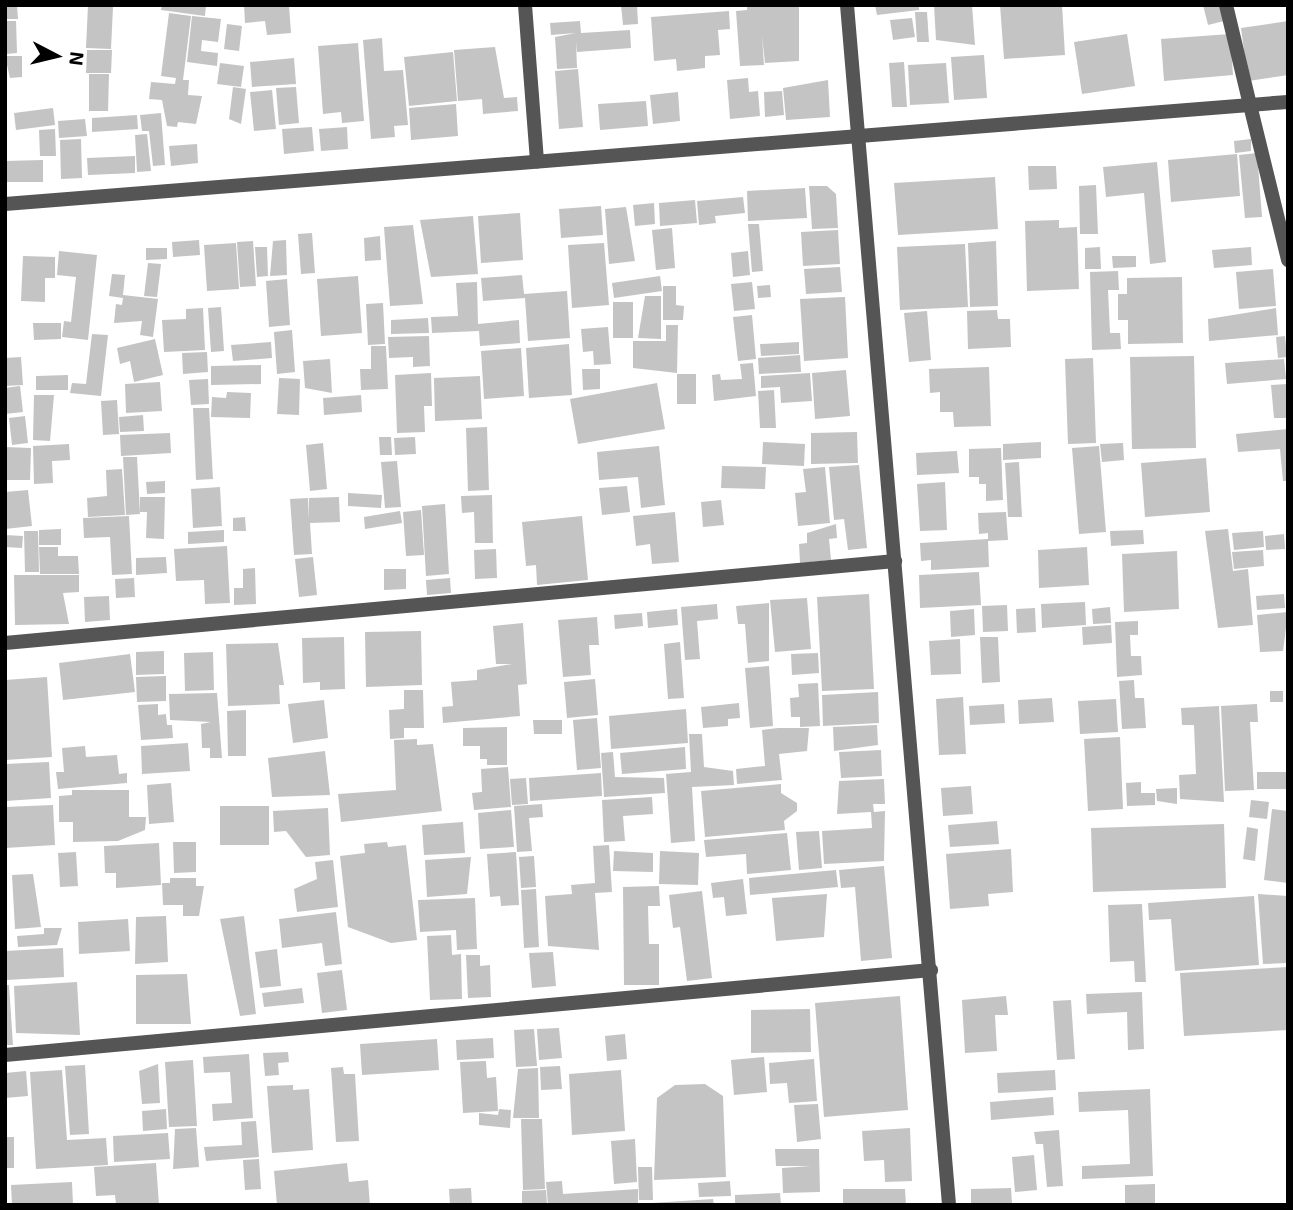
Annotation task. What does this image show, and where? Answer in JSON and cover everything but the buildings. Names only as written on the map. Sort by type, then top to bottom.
[{"type":"street","points":[[525,5],[537,162]]},
{"type":"street","points":[[847,5],[931,970],[948,1205]]},
{"type":"street","points":[[1226,5],[1288,260]]},
{"type":"street","points":[[5,204],[1288,102]]},
{"type":"street","points":[[5,643],[895,561]]},
{"type":"street","points":[[5,1055],[931,970]]}]
